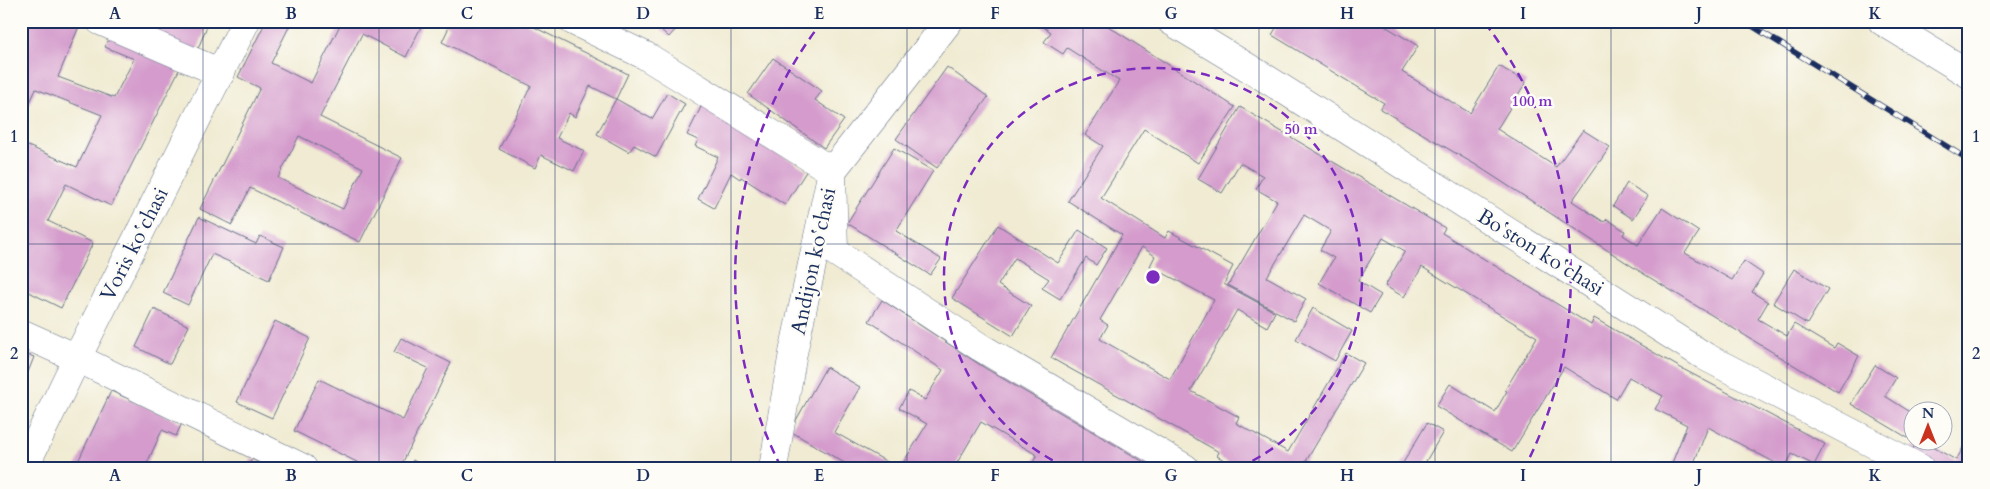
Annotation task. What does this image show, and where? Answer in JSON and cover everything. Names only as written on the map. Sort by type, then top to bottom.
[{"type":"street","points":[[100,21],[220,73]]},
{"type":"street","name":"Voris koʻchasi","points":[[24,468],[246,21]]},
{"type":"street","name":"Andijon koʻchasi","points":[[573,21],[646,56],[832,171],[793,353],[773,468]]},
{"type":"street","points":[[949,21],[832,171],[834,251],[980,347],[1185,468]]},
{"type":"street","name":"Boʻston koʻchasi","points":[[1171,21],[1262,76],[1706,357],[1920,468]]},
{"type":"street","points":[[1882,21],[1969,74]]},
{"type":"street","points":[[21,333],[77,358],[303,468]]},
{"type":"building","points":[[21,21],[74,21],[80,24],[58,77],[114,98],[134,59],[105,47],[113,31],[183,62],[111,206],[66,184],[48,221],[93,243],[61,308],[21,288],[21,143],[77,167],[102,115],[36,89],[21,123]]},
{"type":"building","points":[[128,21],[195,21],[207,26],[197,51]]},
{"type":"building","points":[[266,21],[292,21],[271,63],[311,83],[342,21],[414,21],[422,25],[406,57],[362,34],[320,117],[402,158],[360,242],[250,188],[232,225],[200,209],[260,88],[238,77]],"holes":[[[299,136],[363,168],[343,209],[278,178]]]},
{"type":"building","points":[[437,21],[522,21],[628,74],[616,99],[590,86],[575,117],[569,113],[557,138],[584,151],[574,171],[541,155],[535,168],[499,149],[531,86],[442,42],[449,27]]},
{"type":"building","points":[[651,21],[683,21],[669,37]]},
{"type":"building","points":[[1034,21],[1100,21],[1235,107],[1198,163],[1144,129],[1101,198],[1165,238],[1169,231],[1233,266],[1224,284],[1275,312],[1267,327],[1237,310],[1191,391],[1239,417],[1236,423],[1288,452],[1346,353],[1364,363],[1302,468],[1238,468],[1217,456],[1219,452],[1051,358],[1122,235],[1068,201],[1103,146],[1085,135],[1119,81],[1067,48],[1063,54],[1044,42],[1051,32]],"holes":[[[1142,247],[1155,256],[1150,266],[1214,300],[1170,379],[1100,339],[1108,325],[1100,320]]]},
{"type":"building","points":[[1280,21],[1389,21],[1385,26],[1418,46],[1402,72],[1470,113],[1499,66],[1526,82],[1497,129],[1556,167],[1583,130],[1610,147],[1572,201],[1604,222],[1607,219],[1625,231],[1623,235],[1638,245],[1662,208],[1699,232],[1685,253],[1732,280],[1744,261],[1763,274],[1752,292],[1768,302],[1758,319],[1787,336],[1794,324],[1834,348],[1837,343],[1859,356],[1838,392],[1644,274],[1476,165],[1380,109],[1384,103],[1272,35]]},
{"type":"building","points":[[773,58],[822,91],[815,100],[844,120],[824,148],[748,94]]},
{"type":"building","points":[[947,67],[988,97],[937,168],[896,139]]},
{"type":"building","points":[[667,93],[685,104],[656,157],[634,145],[629,152],[597,134],[616,99],[652,119]]},
{"type":"building","points":[[703,103],[762,144],[807,170],[785,205],[741,177],[740,179],[731,173],[714,208],[698,199],[718,157],[695,146],[698,140],[687,135]]},
{"type":"building","points":[[1240,107],[1445,228],[1442,233],[1591,325],[1594,318],[1679,367],[1825,444],[1814,465],[1792,454],[1785,468],[1708,427],[1692,468],[1670,468],[1687,425],[1655,409],[1663,396],[1629,377],[1616,399],[1564,367],[1512,452],[1436,406],[1450,384],[1495,412],[1507,391],[1505,390],[1537,337],[1422,267],[1404,297],[1385,286],[1405,251],[1383,238],[1358,281],[1381,295],[1370,313],[1319,283],[1334,258],[1320,250],[1331,231],[1304,215],[1267,277],[1306,299],[1294,321],[1228,285],[1277,201],[1256,189],[1263,176],[1240,163],[1222,193],[1198,179]]},
{"type":"building","points":[[894,148],[933,171],[896,231],[941,259],[930,275],[847,223]]},
{"type":"building","points":[[1627,183],[1648,196],[1633,219],[1613,206]]},
{"type":"building","points":[[199,217],[256,244],[260,236],[284,247],[269,280],[212,254],[188,305],[163,293]]},
{"type":"building","points":[[998,225],[1058,263],[1079,230],[1107,248],[1096,265],[1086,258],[1060,299],[1042,288],[1049,279],[1015,258],[998,285],[1031,306],[1013,336],[952,298]]},
{"type":"building","points":[[1794,269],[1828,289],[1807,324],[1773,303]]},
{"type":"building","points":[[882,300],[985,368],[1154,468],[1069,468],[1062,463],[1060,468],[1030,468],[1037,455],[981,422],[954,468],[900,468],[927,424],[899,408],[909,391],[925,400],[943,370],[869,321]]},
{"type":"building","points":[[1313,308],[1352,331],[1335,361],[1296,339]]},
{"type":"building","points":[[154,309],[189,326],[170,364],[136,347]]},
{"type":"building","points":[[275,321],[310,338],[272,418],[237,402]]},
{"type":"building","points":[[401,338],[451,363],[400,468],[369,468],[294,431],[319,379],[403,420],[428,368],[394,352]]},
{"type":"building","points":[[21,352],[34,357],[21,390]]},
{"type":"building","points":[[1875,365],[1896,378],[1885,396],[1902,407],[1902,434],[1851,404]]},
{"type":"building","points":[[826,367],[860,387],[834,432],[898,468],[853,468],[790,431]]},
{"type":"building","points":[[111,391],[182,423],[176,436],[162,430],[145,468],[75,468]]},
{"type":"building","points":[[1427,423],[1443,432],[1422,468],[1400,468]]},
{"type":"building","points":[[1969,438],[1969,468],[1936,468],[1910,453],[1942,452],[1956,460]]},
{"type":"building","points":[[252,459],[267,468],[247,468]]},
{"type":"building","points":[[413,460],[426,468],[408,468]]},
{"type":"building","points":[[1700,462],[1715,467],[1715,468],[1697,468]]},
{"type":"railway","points":[[1744,21],[1969,160]]}]
